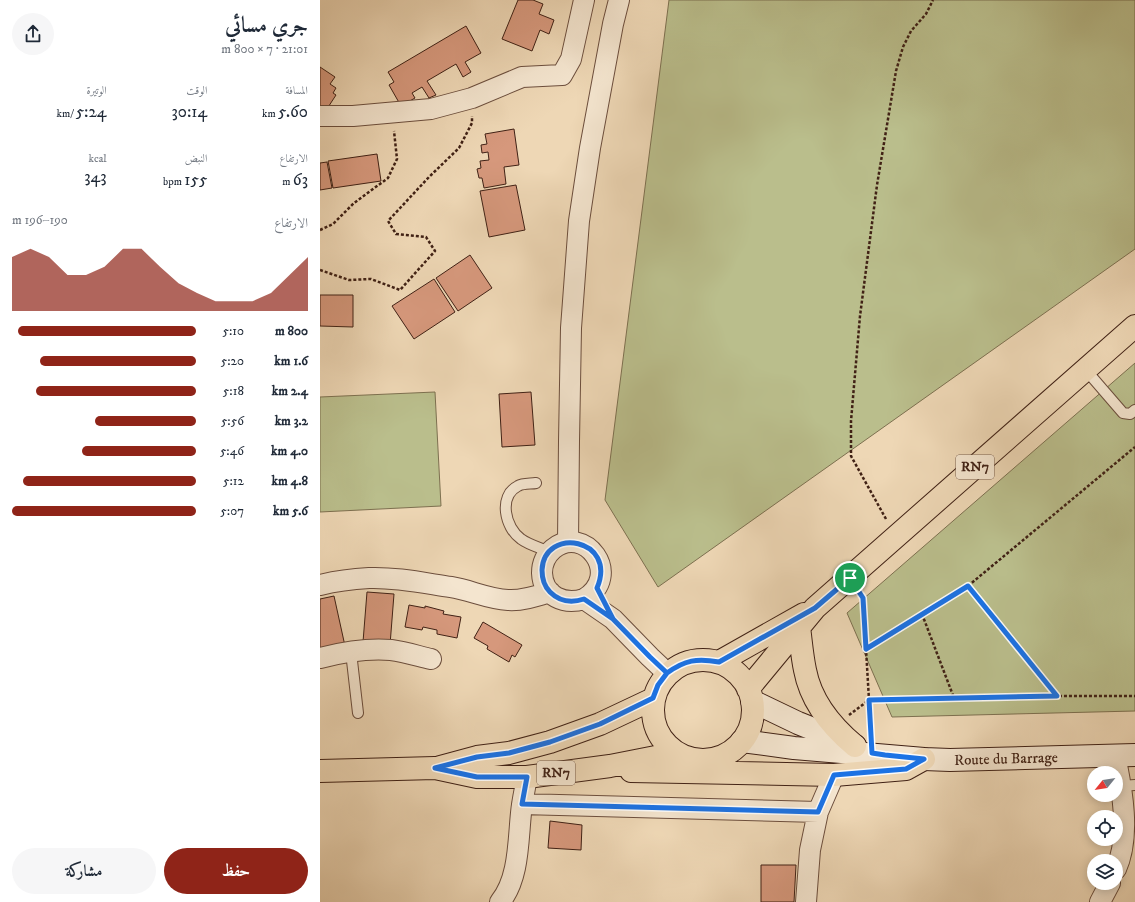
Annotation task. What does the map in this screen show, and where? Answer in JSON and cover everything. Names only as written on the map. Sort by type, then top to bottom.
[{"type":"main road","name":"RN7","points":[[750,695],[799,627],[815,608],[1135,326]]},
{"type":"main road","name":"RN7","points":[[719,662],[815,608]]},
{"type":"main road","points":[[799,627],[805,671],[812,695],[827,719],[834,727],[868,751]]},
{"type":"main road","name":"RN7","points":[[705,659],[719,662],[731,668],[741,677],[750,695],[753,715],[749,729],[742,741],[732,751],[720,757],[705,760],[690,759],[676,753],[664,743],[656,729],[652,713],[653,698],[658,685],[667,673],[678,665],[692,660],[705,659]]},
{"type":"main road","name":"Route du Barrage","points":[[750,695],[798,722],[868,751]]},
{"type":"main road","name":"RN7","points":[[320,771],[435,768],[477,757],[509,753],[550,742],[600,724],[653,698]]},
{"type":"main road","name":"Route du Barrage","points":[[742,741],[794,748],[868,751],[924,759],[950,760],[1125,755]]},
{"type":"main road","name":"RN7","points":[[435,768],[477,777],[527,777],[610,766],[676,753]]},
{"type":"main road","points":[[574,770],[834,775],[906,769],[924,759]]},
{"type":"street","points":[[320,116],[352,116],[431,109],[472,98],[522,77],[562,75],[571,59],[584,0]]},
{"type":"street","points":[[568,542],[571,328],[580,221],[590,148],[613,24],[619,0]]},
{"type":"street","points":[[568,542],[587,546],[594,552],[599,560],[602,570],[601,579],[591,594],[575,602],[557,598],[550,592],[545,585],[542,572],[545,560],[550,552],[568,542]]},
{"type":"street","points":[[320,585],[369,578],[402,580],[454,587],[484,596],[509,601],[530,598],[550,592]]},
{"type":"street","points":[[591,594],[613,619],[667,673]]},
{"type":"street","points":[[320,658],[363,650],[392,650],[431,659]]},
{"type":"street","points":[[1120,854],[1123,842],[1128,786],[1125,755]]},
{"type":"street","points":[[806,902],[810,850],[818,812],[834,775]]},
{"type":"street","points":[[500,902],[506,895],[511,884],[527,777]]},
{"type":"street","points":[[522,804],[818,812]]},
{"type":"street","points":[[1100,902],[1106,890]]},
{"type":"lane","points":[[1085,369],[1123,413],[1130,414],[1135,410]]},
{"type":"lane","points":[[536,483],[519,485],[511,490],[506,502],[506,515],[512,528],[520,539],[550,552]]},
{"type":"lane","points":[[351,652],[358,713]]},
{"type":"path","points":[[896,537],[851,456],[851,421],[861,309],[877,185],[896,71],[903,47],[911,31],[926,14],[933,0]]},
{"type":"path","points":[[320,270],[349,280],[370,279],[400,290],[420,268],[435,251],[426,237],[396,234],[388,220],[459,148],[472,123],[472,98]]},
{"type":"path","points":[[320,230],[333,224],[354,203],[388,178],[397,159],[392,113]]},
{"type":"path","points":[[866,649],[968,586],[1135,447]]},
{"type":"path","points":[[850,578],[863,598],[869,700],[868,751]]},
{"type":"path","points":[[968,586],[1057,696]]},
{"type":"path","points":[[922,614],[954,698]]},
{"type":"path","points":[[834,727],[869,700],[1135,696]]},
{"type":"green space","points":[[669,0],[1135,0],[1135,249],[658,587],[605,500]]},
{"type":"green space","points":[[1135,363],[1135,711],[892,717],[847,613]]},
{"type":"green space","points":[[435,392],[441,506],[320,512],[320,397]]},
{"type":"building","points":[[518,0],[533,0],[543,4],[539,14],[554,20],[549,34],[540,30],[532,51],[502,39]]},
{"type":"building","points":[[466,26],[481,53],[465,62],[471,72],[463,77],[456,64],[427,81],[436,95],[429,98],[422,87],[412,93],[415,98],[401,106],[389,85],[394,82],[388,72]]},
{"type":"building","points":[[320,67],[335,77],[330,84],[336,88],[333,93],[336,95],[323,115],[320,113]]},
{"type":"building","points":[[514,129],[519,165],[504,167],[506,184],[484,188],[482,178],[479,178],[477,169],[481,168],[480,161],[489,160],[488,152],[482,153],[481,145],[487,144],[485,134]]},
{"type":"building","points":[[377,154],[381,181],[333,188],[328,161]]},
{"type":"building","points":[[327,162],[332,188],[320,190],[320,163]]},
{"type":"building","points":[[516,185],[525,230],[489,237],[480,191]]},
{"type":"building","points":[[470,255],[492,288],[458,311],[436,278]]},
{"type":"building","points":[[434,279],[455,312],[414,339],[392,306]]},
{"type":"building","points":[[320,295],[353,295],[353,327],[320,326]]},
{"type":"building","points":[[531,392],[535,445],[502,447],[499,394]]},
{"type":"building","points":[[367,592],[394,594],[390,645],[363,642]]},
{"type":"building","points":[[334,596],[345,646],[320,651],[320,599]]},
{"type":"building","points":[[409,605],[425,608],[425,606],[444,611],[443,614],[461,617],[457,638],[437,634],[437,630],[423,627],[422,630],[405,627]]},
{"type":"building","points":[[483,622],[522,645],[515,657],[512,655],[509,662],[487,649],[488,646],[474,638]]},
{"type":"building","points":[[550,821],[582,825],[581,850],[548,848]]},
{"type":"building","points":[[761,865],[796,865],[794,902],[761,902]]},
{"type":"route","points":[[850,578],[815,608],[719,662],[705,659],[692,660],[678,665],[667,673],[613,619],[584,599],[575,602],[566,601],[557,598],[550,592],[545,585],[542,576],[542,568],[550,552],[562,544],[568,542],[578,543],[587,546],[594,552],[599,560],[602,570],[601,579],[597,588],[613,619],[629,636],[667,673],[658,685],[653,698],[600,724],[550,742],[509,753],[477,757],[435,768],[477,777],[527,777],[522,804],[818,812],[834,775],[906,769],[924,759],[872,753],[869,700],[1057,696],[968,586],[866,649],[863,598],[850,578]]}]
